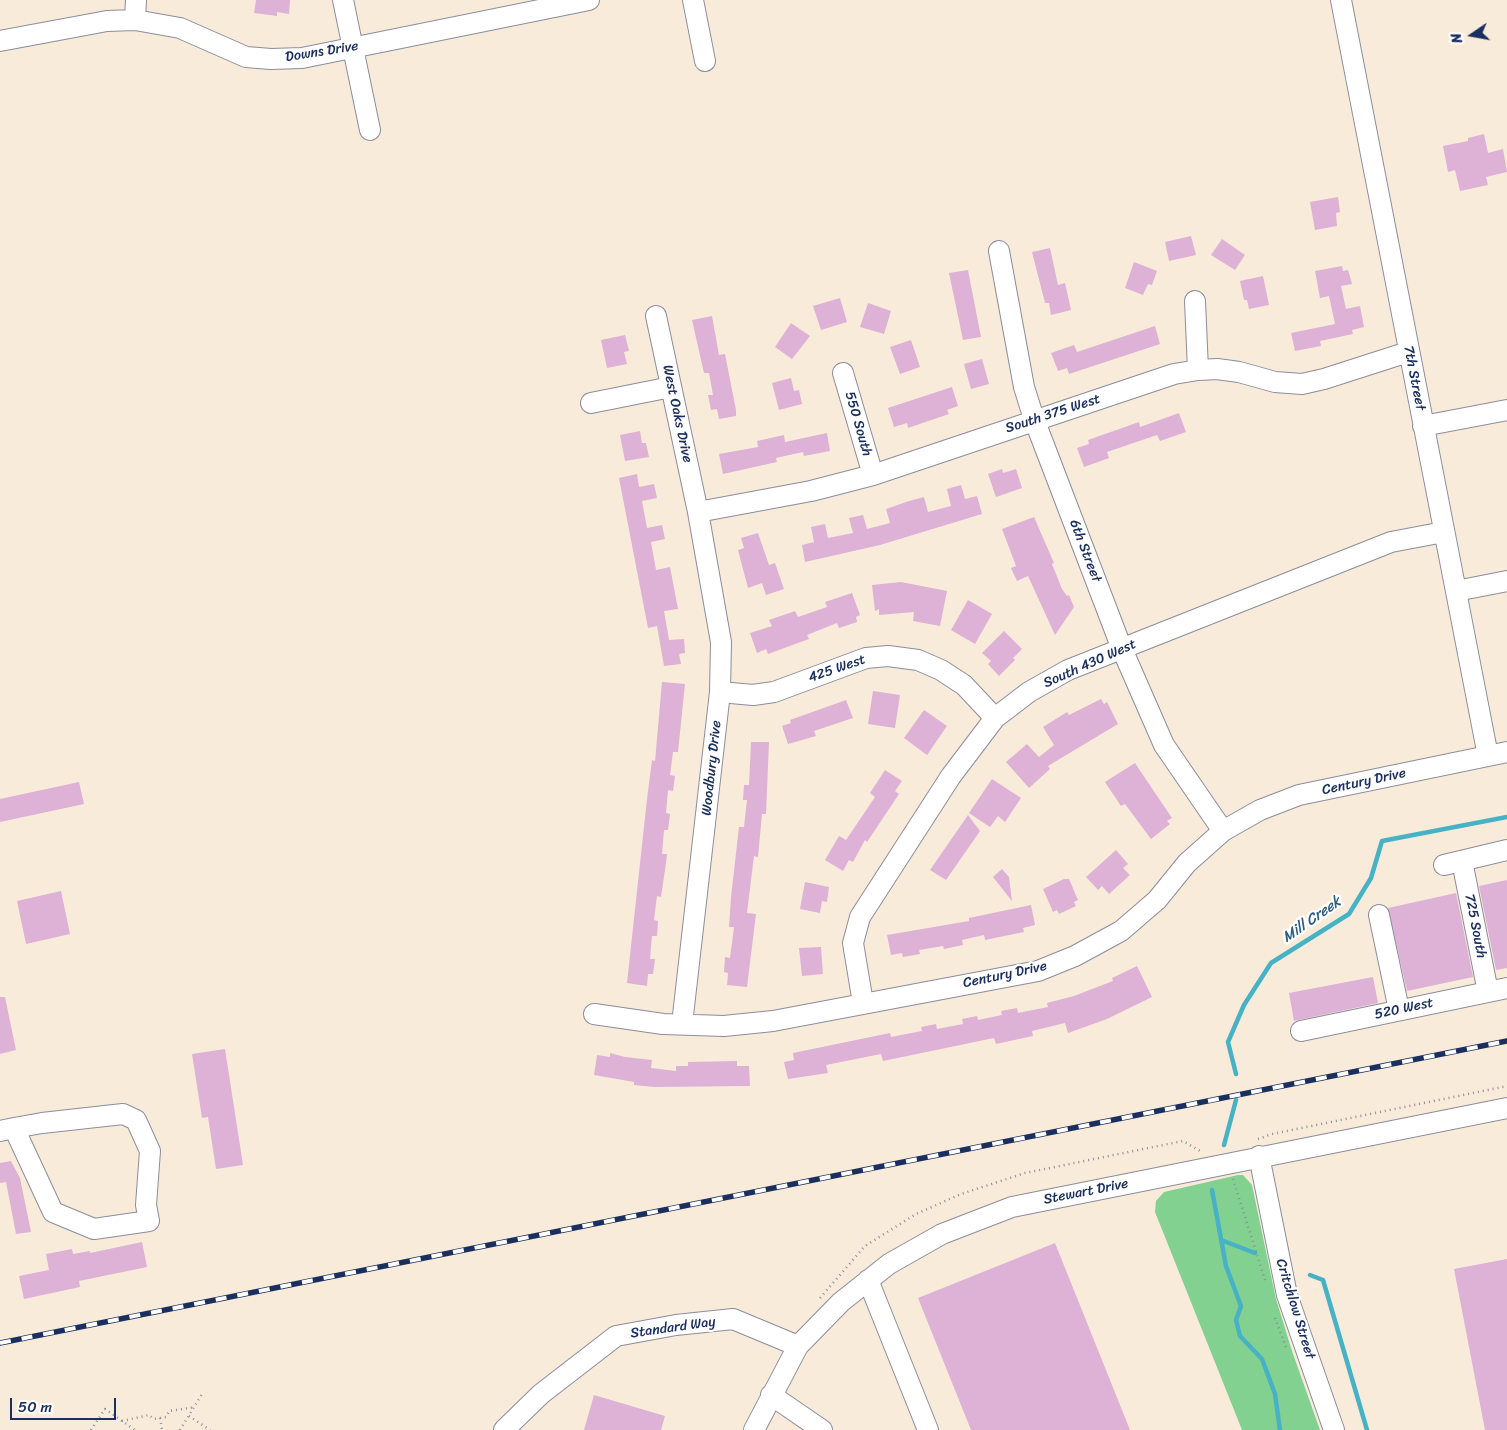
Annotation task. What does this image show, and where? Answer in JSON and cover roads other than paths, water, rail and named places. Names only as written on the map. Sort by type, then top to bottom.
[{"type":"street","points":[[343,0],[370,130]]},
{"type":"street","name":"Downs Drive","points":[[0,41],[107,20],[136,10],[246,57],[271,59],[302,58],[518,7],[589,0]]},
{"type":"street","points":[[693,0],[705,61]]},
{"type":"street","name":"7th Street","points":[[1341,0],[1456,591],[1498,754]]},
{"type":"street","name":"6th Street","points":[[999,251],[1024,387],[1034,419],[1122,649],[1164,745],[1222,830]]},
{"type":"street","points":[[1195,301],[1198,370]]},
{"type":"street","name":"West Oaks Drive","points":[[656,316],[698,512]]},
{"type":"street","name":"South 375 West","points":[[698,512],[811,491],[873,475],[1034,419],[1174,374],[1198,370],[1232,371],[1275,382],[1302,384],[1324,380],[1408,352]]},
{"type":"street","name":"550 South","points":[[843,373],[873,475]]},
{"type":"street","points":[[591,403],[671,387]]},
{"type":"street","points":[[1423,426],[1507,410]]},
{"type":"street","name":"Woodbury Drive","points":[[682,1024],[720,692],[720,642],[698,512]]},
{"type":"street","name":"South 430 West","points":[[863,1003],[853,943],[860,917],[952,776],[995,718],[1029,692],[1068,670],[1391,542],[1444,532]]},
{"type":"street","points":[[1456,591],[1507,581]]},
{"type":"street","name":"425 West","points":[[720,692],[753,695],[774,692],[866,658],[888,656],[918,660],[941,670],[964,685],[995,718]]},
{"type":"street","name":"Century Drive","points":[[594,1014],[682,1024],[724,1026],[773,1021],[1038,971],[1075,956],[1121,931],[1156,900],[1187,862],[1222,830],[1260,810],[1299,795],[1498,754]]},
{"type":"street","name":"725 South","points":[[1497,990],[1453,863],[1507,850]]},
{"type":"street","points":[[1379,915],[1399,1010]]},
{"type":"street","name":"520 West","points":[[1301,1031],[1497,990]]},
{"type":"street","name":"Stewart Drive","points":[[754,1430],[771,1394],[798,1346],[841,1302],[868,1280],[889,1264],[942,1234],[1012,1206],[1507,1108]]},
{"type":"street","points":[[123,1114],[136,1120],[150,1151],[146,1205],[149,1221],[94,1228],[53,1212],[7,1129],[123,1114]]},
{"type":"street","name":"Critchlow Street","points":[[1259,1156],[1288,1295],[1334,1430]]},
{"type":"street","points":[[868,1280],[928,1430]]},
{"type":"street","name":"Standard Way","points":[[509,1427],[541,1394],[616,1336],[676,1325],[733,1319],[798,1346]]},
{"type":"street","points":[[771,1394],[822,1430]]},
{"type":"waterway","name":"Mill Creek","points":[[1236,1074],[1228,1042],[1244,1005],[1271,963],[1349,914],[1371,878],[1382,841],[1507,817]]},
{"type":"waterway","name":"Mill Creek","points":[[1224,1145],[1236,1100]]},
{"type":"waterway","name":"Mill Creek","points":[[1212,1190],[1226,1266],[1241,1306],[1236,1320],[1240,1336],[1262,1359],[1275,1394],[1280,1430]]},
{"type":"waterway","points":[[1221,1240],[1255,1253]]},
{"type":"waterway","points":[[1310,1275],[1323,1280],[1367,1430]]},
{"type":"railway","points":[[0,1343],[1507,1041]]}]
